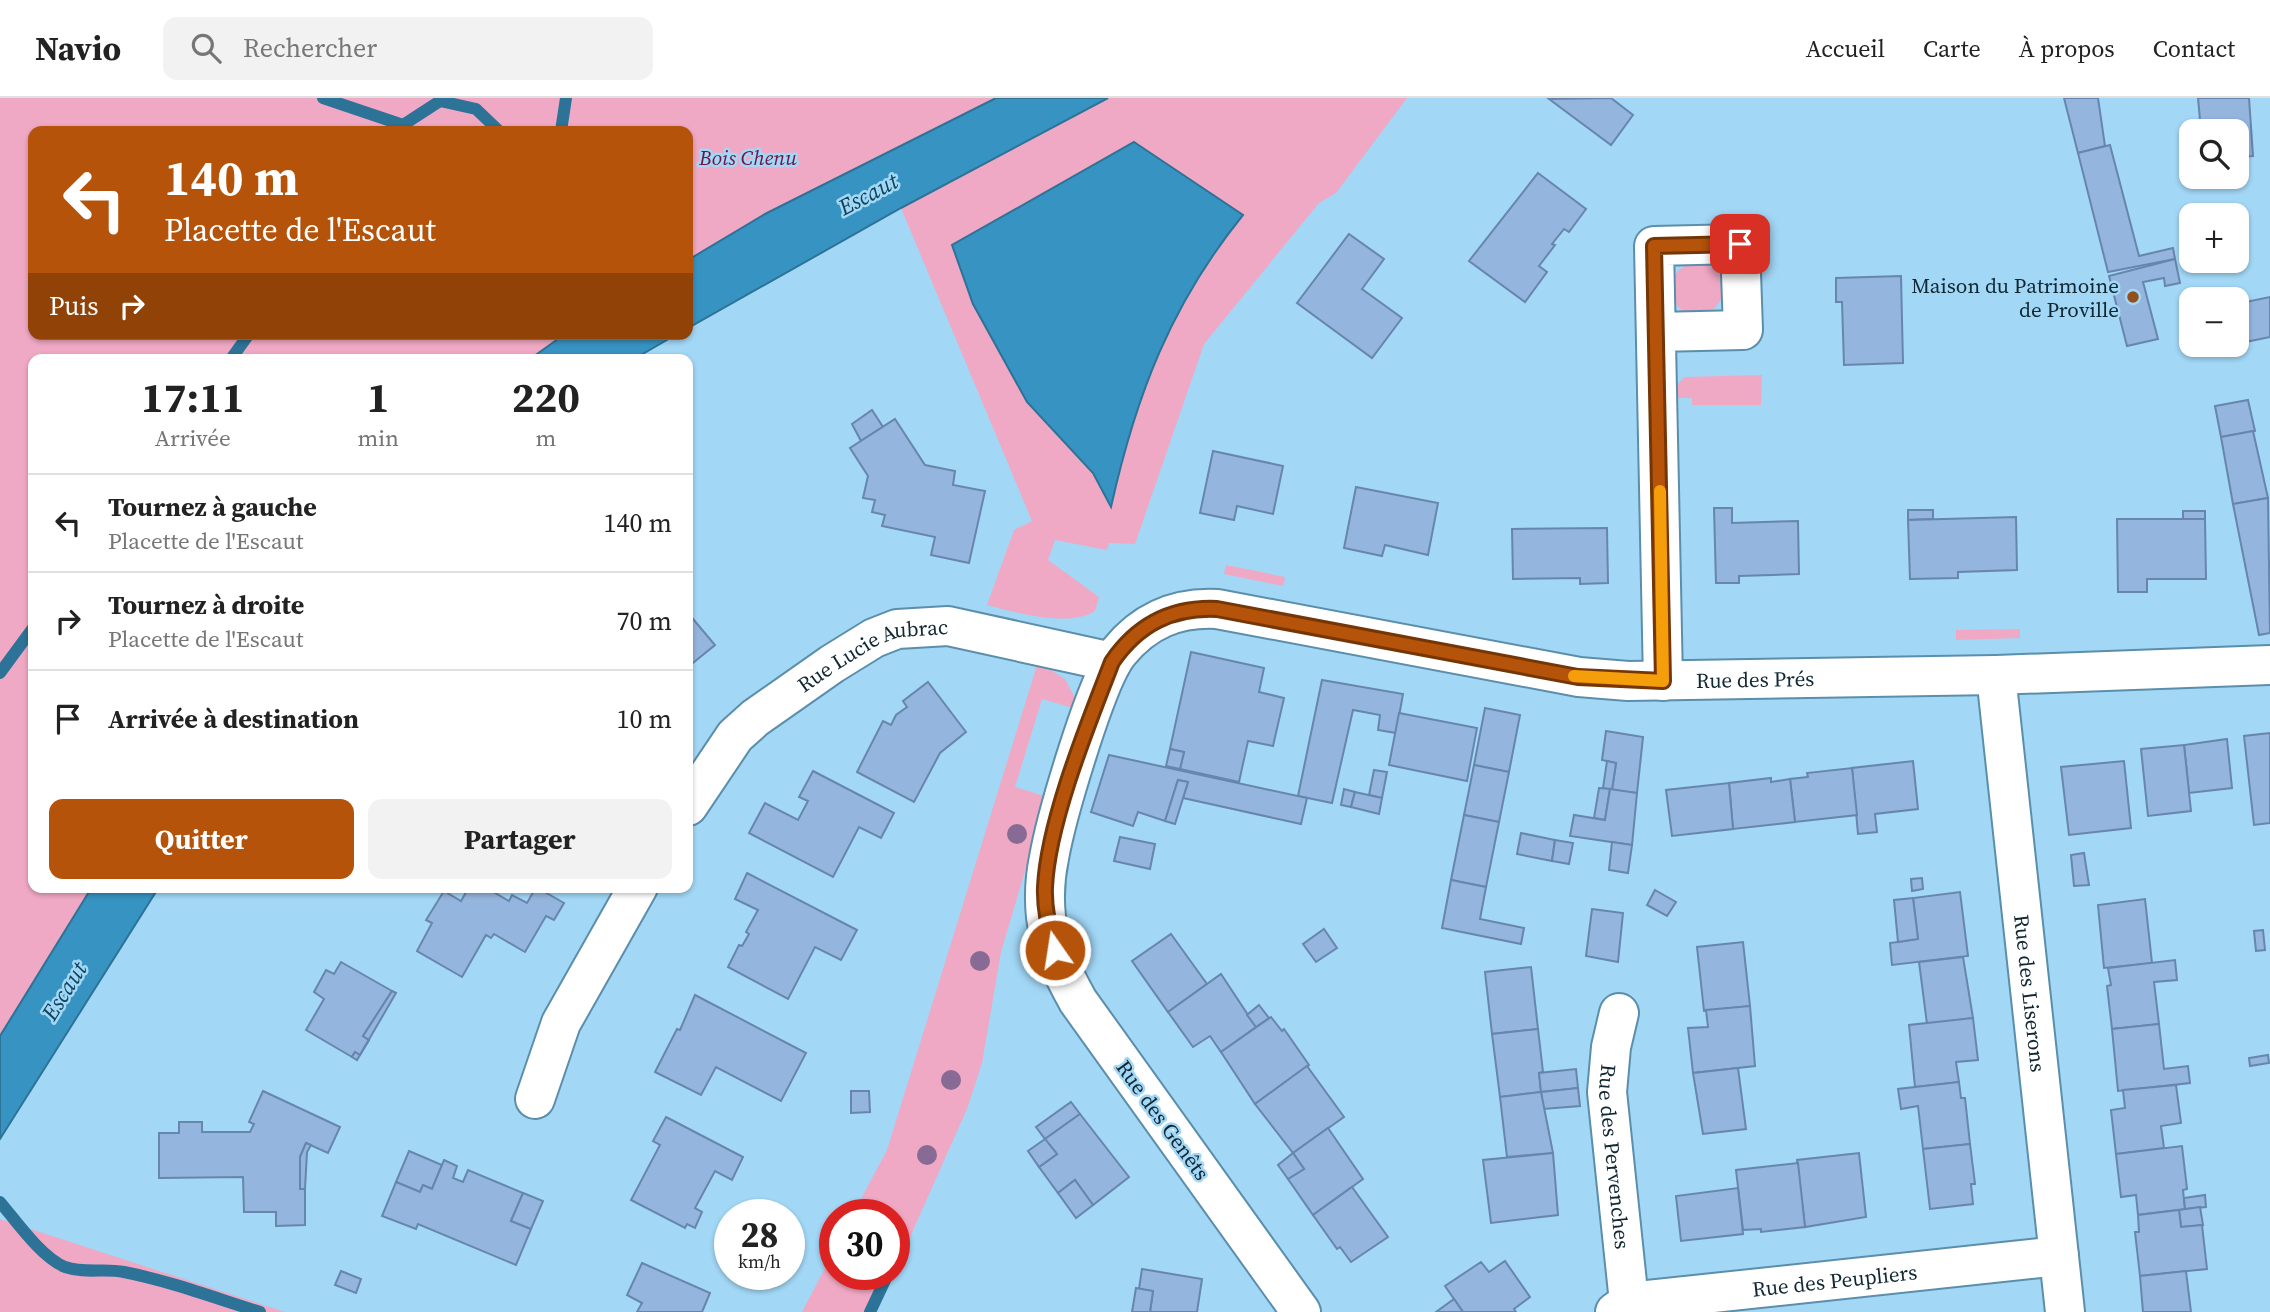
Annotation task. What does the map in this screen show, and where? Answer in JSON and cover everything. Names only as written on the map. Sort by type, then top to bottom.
[{"type":"street","points":[[1657,332],[1663,681]]},
{"type":"street","name":"Rue des Prés","points":[[1046,917],[1045,887],[1056,827],[1112,662],[1127,643],[1155,620],[1194,608],[1240,612],[1578,677],[1663,681],[1996,675],[2270,665]]},
{"type":"street","name":"Rue Lucie Aubrac","points":[[693,798],[734,736],[754,718],[832,664],[874,638],[897,629],[948,626],[1112,662]]},
{"type":"street","name":"Rue des Liserons","points":[[1996,675],[2065,1312]]},
{"type":"street","points":[[535,1099],[561,1023],[635,893]]},
{"type":"street","name":"Rue des Genêts","points":[[1046,917],[1059,965],[1078,1001],[1301,1312]]},
{"type":"street","name":"Rue des Pervenches","points":[[1619,1013],[1611,1047],[1607,1092],[1622,1307]]},
{"type":"street","name":"Rue des Peupliers","points":[[1622,1307],[2059,1256]]},
{"type":"green space","name":"Bois Chenu","points":[[0,98],[996,98],[765,214],[693,257],[693,126],[28,126],[28,340],[557,340],[537,354],[28,354],[28,893],[88,893],[0,1036]]},
{"type":"green space","points":[[1108,98],[1407,98],[1336,193],[1319,203],[1204,344],[1135,544],[1109,543],[1107,550],[1055,540],[1048,560],[1099,597],[1095,611],[1084,616],[1041,617],[987,605],[1014,530],[1032,521],[901,208]],"holes":[[[1083,173],[1210,256],[1182,304],[1147,380],[1121,459],[1111,506],[1093,473],[1027,402],[973,304],[953,245]]]},
{"type":"green space","points":[[1697,263],[1716,270],[1723,289],[1716,308],[1697,315],[1678,308],[1671,289],[1678,270]]},
{"type":"green space","points":[[1762,375],[1761,405],[1692,405],[1692,398],[1675,398],[1675,387],[1684,377]]},
{"type":"green space","points":[[1226,565],[1285,577],[1283,586],[1224,574]]},
{"type":"green space","points":[[2020,629],[2020,638],[1956,640],[1956,630]]},
{"type":"green space","points":[[1038,662],[1065,679],[1075,698],[1073,708],[1042,699],[1015,787],[1047,797],[1001,952],[982,1063],[967,1109],[910,1237],[910,1199],[861,1199],[887,1150]]},
{"type":"green space","points":[[0,1219],[285,1312],[0,1312]]},
{"type":"green space","points":[[819,1280],[819,1290],[886,1290],[876,1312],[802,1312]]},
{"type":"water","name":"Escaut","points":[[996,98],[1108,98],[901,208],[693,325],[693,257],[765,214]]},
{"type":"water","points":[[1134,142],[1243,215],[1196,282],[1159,352],[1132,427],[1111,507],[1093,473],[1027,402],[973,304],[952,245]]},
{"type":"water","points":[[557,340],[667,340],[643,354],[537,354]]},
{"type":"water","name":"Escaut","points":[[88,893],[155,893],[0,1139],[0,1036]]},
{"type":"building","points":[[1611,98],[1633,115],[1611,145],[1549,99]]},
{"type":"building","points":[[2064,98],[2098,98],[2105,146],[2078,153]]},
{"type":"building","points":[[2198,98],[2249,98],[2253,156],[2249,156],[2249,119],[2200,119]]},
{"type":"building","points":[[2110,145],[2139,256],[2173,248],[2175,259],[2108,272],[2078,153]]},
{"type":"building","points":[[1538,173],[1586,209],[1569,232],[1564,229],[1552,244],[1555,245],[1539,266],[1547,272],[1525,302],[1469,261]]},
{"type":"building","points":[[1349,234],[1384,259],[1362,289],[1402,318],[1372,358],[1297,303]]},
{"type":"building","points":[[2175,259],[2180,283],[2165,286],[2164,278],[2143,282],[2158,339],[2127,346],[2109,276]]},
{"type":"building","points":[[1901,276],[1903,363],[1844,365],[1842,302],[1836,302],[1836,278]]},
{"type":"building","points":[[2270,297],[2270,337],[2249,341],[2249,301]]},
{"type":"building","points":[[2248,400],[2255,431],[2221,437],[2215,406]]},
{"type":"building","points":[[872,410],[883,427],[861,441],[852,424]]},
{"type":"building","points":[[895,419],[925,465],[955,471],[953,485],[985,491],[969,563],[931,555],[935,537],[882,526],[885,515],[872,512],[875,500],[863,498],[868,476],[850,448]]},
{"type":"building","points":[[2253,431],[2268,498],[2233,504],[2221,437]]},
{"type":"building","points":[[1213,451],[1283,466],[1273,514],[1237,506],[1234,520],[1200,513]]},
{"type":"building","points":[[1356,487],[1438,503],[1428,555],[1385,545],[1382,556],[1344,548]]},
{"type":"building","points":[[2268,498],[2270,633],[2259,635],[2233,504]]},
{"type":"building","points":[[1714,508],[1732,508],[1732,523],[1798,521],[1799,574],[1739,576],[1739,583],[1716,583]]},
{"type":"building","points":[[1908,510],[1933,510],[1933,519],[1908,520]]},
{"type":"building","points":[[2183,511],[2205,511],[2205,519],[2183,519]]},
{"type":"building","points":[[2016,517],[2017,570],[1958,572],[1958,578],[1910,579],[1908,520]]},
{"type":"building","points":[[2117,519],[2205,519],[2206,579],[2147,579],[2147,592],[2118,592]]},
{"type":"building","points":[[1607,528],[1608,583],[1580,584],[1580,578],[1513,579],[1512,529]]},
{"type":"building","points":[[693,619],[715,645],[693,663]]},
{"type":"building","points":[[1191,652],[1264,668],[1259,692],[1284,698],[1273,746],[1248,741],[1239,782],[1180,769],[1184,752],[1170,749]]},
{"type":"building","points":[[1322,680],[1403,694],[1396,733],[1378,730],[1380,715],[1353,710],[1332,803],[1298,796]]},
{"type":"building","points":[[928,682],[966,732],[940,753],[914,802],[857,772],[883,721],[891,725],[896,715],[907,707],[903,701]]},
{"type":"building","points":[[1485,708],[1520,715],[1509,772],[1474,765]]},
{"type":"building","points":[[1399,713],[1477,728],[1467,781],[1389,765]]},
{"type":"building","points":[[1606,731],[1643,737],[1637,793],[1612,790],[1616,763],[1602,760]]},
{"type":"building","points":[[2270,733],[2270,823],[2254,825],[2244,736]]},
{"type":"building","points":[[2227,739],[2232,788],[2189,793],[2184,745]]},
{"type":"building","points":[[2184,745],[2191,811],[2148,816],[2141,749]]},
{"type":"building","points":[[1170,749],[1184,752],[1180,769],[1166,766]]},
{"type":"building","points":[[1109,755],[1307,798],[1301,824],[1183,798],[1188,782],[1178,780],[1165,821],[1138,812],[1133,826],[1091,812]]},
{"type":"building","points":[[1607,761],[1616,763],[1612,790],[1603,788]]},
{"type":"building","points":[[1913,761],[1918,809],[1875,814],[1877,832],[1858,834],[1852,768]]},
{"type":"building","points":[[2124,761],[2131,828],[2069,835],[2061,767]]},
{"type":"building","points":[[1474,765],[1509,772],[1499,822],[1464,815]]},
{"type":"building","points":[[1852,768],[1857,815],[1795,822],[1790,779],[1808,777],[1807,773]]},
{"type":"building","points":[[1374,770],[1387,772],[1382,798],[1369,795]]},
{"type":"building","points":[[813,771],[894,813],[881,838],[859,827],[833,877],[749,833],[765,803],[798,820],[808,801],[799,797]]},
{"type":"building","points":[[1771,778],[1771,782],[1790,779],[1795,822],[1733,829],[1729,783]]},
{"type":"building","points":[[1178,780],[1188,782],[1175,824],[1165,821]]},
{"type":"building","points":[[1729,783],[1733,829],[1672,836],[1666,790]]},
{"type":"building","points":[[1599,788],[1610,789],[1605,820],[1594,818]]},
{"type":"building","points":[[1344,789],[1355,792],[1351,807],[1341,805]]},
{"type":"building","points":[[1610,789],[1637,793],[1632,845],[1570,836],[1574,815],[1605,820]]},
{"type":"building","points":[[1355,792],[1382,798],[1379,814],[1351,807]]},
{"type":"building","points":[[1464,815],[1499,822],[1486,887],[1451,880]]},
{"type":"building","points":[[1521,833],[1555,840],[1552,861],[1517,854]]},
{"type":"building","points":[[1120,837],[1155,844],[1150,869],[1114,861]]},
{"type":"building","points":[[1555,840],[1573,843],[1569,864],[1552,861]]},
{"type":"building","points":[[1612,842],[1632,845],[1628,873],[1609,870]]},
{"type":"building","points":[[2084,853],[2089,885],[2074,886],[2071,855]]},
{"type":"building","points":[[747,873],[857,930],[841,960],[815,947],[788,999],[728,967],[739,945],[742,946],[749,934],[746,932],[758,910],[735,899]]},
{"type":"building","points":[[1922,878],[1923,889],[1912,891],[1911,879]]},
{"type":"building","points":[[1451,880],[1486,887],[1480,919],[1524,928],[1521,944],[1442,928]]},
{"type":"building","points":[[1655,890],[1676,902],[1667,916],[1647,905]]},
{"type":"building","points":[[1960,892],[1968,956],[1892,965],[1890,943],[1918,939],[1913,898]]},
{"type":"building","points":[[443,893],[461,901],[466,893],[495,893],[509,901],[512,895],[527,903],[533,893],[546,893],[564,903],[554,920],[546,916],[525,952],[494,934],[491,938],[486,935],[462,977],[417,951],[432,923],[426,920]]},
{"type":"building","points":[[1913,898],[1918,939],[1898,942],[1894,900]]},
{"type":"building","points":[[2145,899],[2152,963],[2104,968],[2098,905]]},
{"type":"building","points":[[1592,909],[1623,913],[1618,962],[1586,956]]},
{"type":"building","points":[[1324,929],[1337,948],[1316,962],[1303,944]]},
{"type":"building","points":[[2263,930],[2265,950],[2256,951],[2254,931]]},
{"type":"building","points":[[1171,934],[1207,984],[1168,1012],[1132,961]]},
{"type":"building","points":[[1743,942],[1750,1006],[1704,1011],[1697,947]]},
{"type":"building","points":[[1963,957],[1973,1018],[1927,1024],[1919,962]]},
{"type":"building","points":[[2175,960],[2177,980],[2154,982],[2159,1024],[2112,1029],[2107,986],[2111,985],[2108,968]]},
{"type":"building","points":[[341,962],[392,991],[363,1036],[369,1040],[360,1055],[355,1052],[352,1057],[306,1030],[324,999],[314,992],[326,970],[334,974]]},
{"type":"building","points":[[1531,967],[1538,1029],[1492,1034],[1485,972]]},
{"type":"building","points":[[1221,974],[1256,1027],[1221,1052],[1210,1036],[1193,1047],[1168,1012]]},
{"type":"building","points":[[392,991],[396,993],[369,1040],[363,1036]]},
{"type":"building","points":[[695,995],[806,1053],[781,1101],[716,1067],[701,1095],[655,1072],[677,1029],[680,1030]]},
{"type":"building","points":[[1259,1005],[1269,1018],[1256,1027],[1247,1015]]},
{"type":"building","points":[[1750,1006],[1755,1066],[1693,1073],[1688,1028],[1708,1027],[1706,1010]]},
{"type":"building","points":[[1271,1017],[1282,1031],[1284,1029],[1309,1065],[1255,1104],[1221,1052]]},
{"type":"building","points":[[1973,1018],[1978,1060],[1956,1062],[1959,1082],[1915,1087],[1909,1025]]},
{"type":"building","points":[[2159,1024],[2164,1069],[2188,1066],[2190,1083],[2118,1091],[2112,1029]]},
{"type":"building","points":[[1538,1029],[1543,1072],[1539,1073],[1541,1092],[1500,1097],[1492,1034]]},
{"type":"building","points":[[355,1052],[360,1055],[357,1060],[352,1057]]},
{"type":"building","points":[[2268,1055],[2269,1063],[2250,1066],[2249,1058]]},
{"type":"building","points":[[1307,1066],[1344,1117],[1293,1153],[1255,1104]]},
{"type":"building","points":[[1738,1068],[1746,1129],[1703,1134],[1693,1073]]},
{"type":"building","points":[[1576,1069],[1578,1088],[1541,1092],[1539,1073]]},
{"type":"building","points":[[1959,1082],[1961,1098],[1965,1098],[1970,1144],[1923,1149],[1918,1106],[1901,1109],[1898,1089]]},
{"type":"building","points":[[2176,1085],[2181,1123],[2161,1126],[2164,1148],[2116,1154],[2111,1110],[2125,1108],[2123,1090]]},
{"type":"building","points":[[1578,1088],[1580,1106],[1543,1109],[1541,1092]]},
{"type":"building","points":[[263,1091],[340,1127],[328,1153],[306,1143],[300,1157],[300,1189],[305,1189],[305,1225],[276,1226],[276,1212],[244,1212],[243,1177],[159,1178],[159,1133],[179,1133],[179,1122],[202,1122],[202,1132],[250,1132],[254,1124],[249,1122]]},
{"type":"building","points":[[851,1091],[869,1091],[870,1112],[851,1113]]},
{"type":"building","points":[[1541,1092],[1553,1153],[1507,1157],[1500,1097]]},
{"type":"building","points":[[1071,1102],[1080,1114],[1045,1139],[1036,1127]]},
{"type":"building","points":[[1080,1114],[1129,1177],[1093,1205],[1075,1180],[1058,1193],[1039,1167],[1057,1154],[1045,1139]]},
{"type":"building","points":[[666,1117],[743,1157],[732,1180],[715,1171],[695,1208],[702,1212],[695,1228],[687,1224],[685,1228],[631,1200],[660,1145],[653,1141]]},
{"type":"building","points":[[1328,1128],[1363,1179],[1313,1215],[1288,1179],[1304,1169],[1293,1153]]},
{"type":"building","points":[[1045,1139],[1057,1154],[1039,1167],[1028,1151]]},
{"type":"building","points":[[306,1143],[311,1145],[307,1152],[305,1189],[300,1189],[300,1157]]},
{"type":"building","points":[[1970,1144],[1975,1184],[1971,1184],[1973,1204],[1930,1209],[1923,1149]]},
{"type":"building","points":[[2182,1146],[2187,1189],[2183,1190],[2185,1209],[2138,1215],[2136,1195],[2121,1197],[2116,1154]]},
{"type":"building","points":[[409,1151],[442,1165],[432,1189],[423,1185],[420,1192],[396,1182]]},
{"type":"building","points":[[1293,1153],[1304,1169],[1288,1179],[1278,1165]]},
{"type":"building","points":[[1553,1153],[1558,1215],[1491,1223],[1483,1160]]},
{"type":"building","points":[[1859,1153],[1866,1217],[1805,1227],[1797,1160]]},
{"type":"building","points":[[444,1160],[457,1166],[453,1178],[463,1182],[468,1170],[523,1193],[511,1221],[531,1229],[516,1265],[418,1224],[416,1229],[382,1216],[396,1182],[420,1192],[423,1185],[432,1189]]},
{"type":"building","points":[[1798,1163],[1805,1227],[1761,1232],[1761,1229],[1743,1230],[1736,1170]]},
{"type":"building","points":[[1075,1180],[1093,1205],[1076,1218],[1058,1193]]},
{"type":"building","points":[[1352,1187],[1388,1237],[1351,1262],[1340,1247],[1337,1249],[1313,1215]]},
{"type":"building","points":[[1738,1188],[1743,1234],[1681,1241],[1676,1196]]},
{"type":"building","points":[[523,1193],[543,1201],[531,1229],[511,1221]]},
{"type":"building","points":[[2205,1195],[2206,1207],[2185,1209],[2184,1198]]},
{"type":"building","points":[[2200,1207],[2203,1225],[2181,1227],[2179,1210]]},
{"type":"building","points":[[2179,1210],[2181,1227],[2202,1225],[2207,1269],[2140,1276],[2135,1232],[2139,1232],[2138,1215]]},
{"type":"building","points":[[1505,1261],[1530,1297],[1514,1309],[1516,1312],[1463,1312],[1445,1286],[1481,1262],[1489,1272]]},
{"type":"building","points":[[642,1263],[710,1293],[702,1312],[637,1312],[642,1303],[627,1295]]},
{"type":"building","points":[[1142,1269],[1202,1279],[1197,1312],[1150,1312],[1153,1291],[1139,1289]]},
{"type":"building","points":[[341,1271],[361,1279],[356,1293],[335,1285]]},
{"type":"building","points":[[2186,1271],[2191,1312],[2143,1312],[2140,1276]]},
{"type":"building","points":[[1136,1288],[1153,1291],[1150,1312],[1132,1312]]},
{"type":"building","points":[[1454,1299],[1463,1312],[1436,1312]]},
{"type":"waterway","points":[[323,98],[403,125],[440,101],[476,109],[494,126]]},
{"type":"waterway","points":[[562,126],[566,98]]},
{"type":"waterway","points":[[235,354],[245,340]]},
{"type":"waterway","points":[[0,673],[28,635]]},
{"type":"waterway","points":[[0,1202],[47,1256],[65,1267],[117,1271],[141,1276],[260,1312]]},
{"type":"waterway","points":[[870,1312],[880,1290]]},
{"type":"slow traffic","points":[[1574,676],[1663,681],[1660,491]]},
{"type":"place","name":"Maison du Patrimoine de Proville","points":[[2133,297]]},
{"type":"route","points":[[1055,950],[1046,917],[1045,887],[1056,827],[1091,716],[1112,662],[1127,643],[1155,620],[1194,608],[1217,609],[1578,677],[1663,681],[1654,246],[1740,244]]}]
